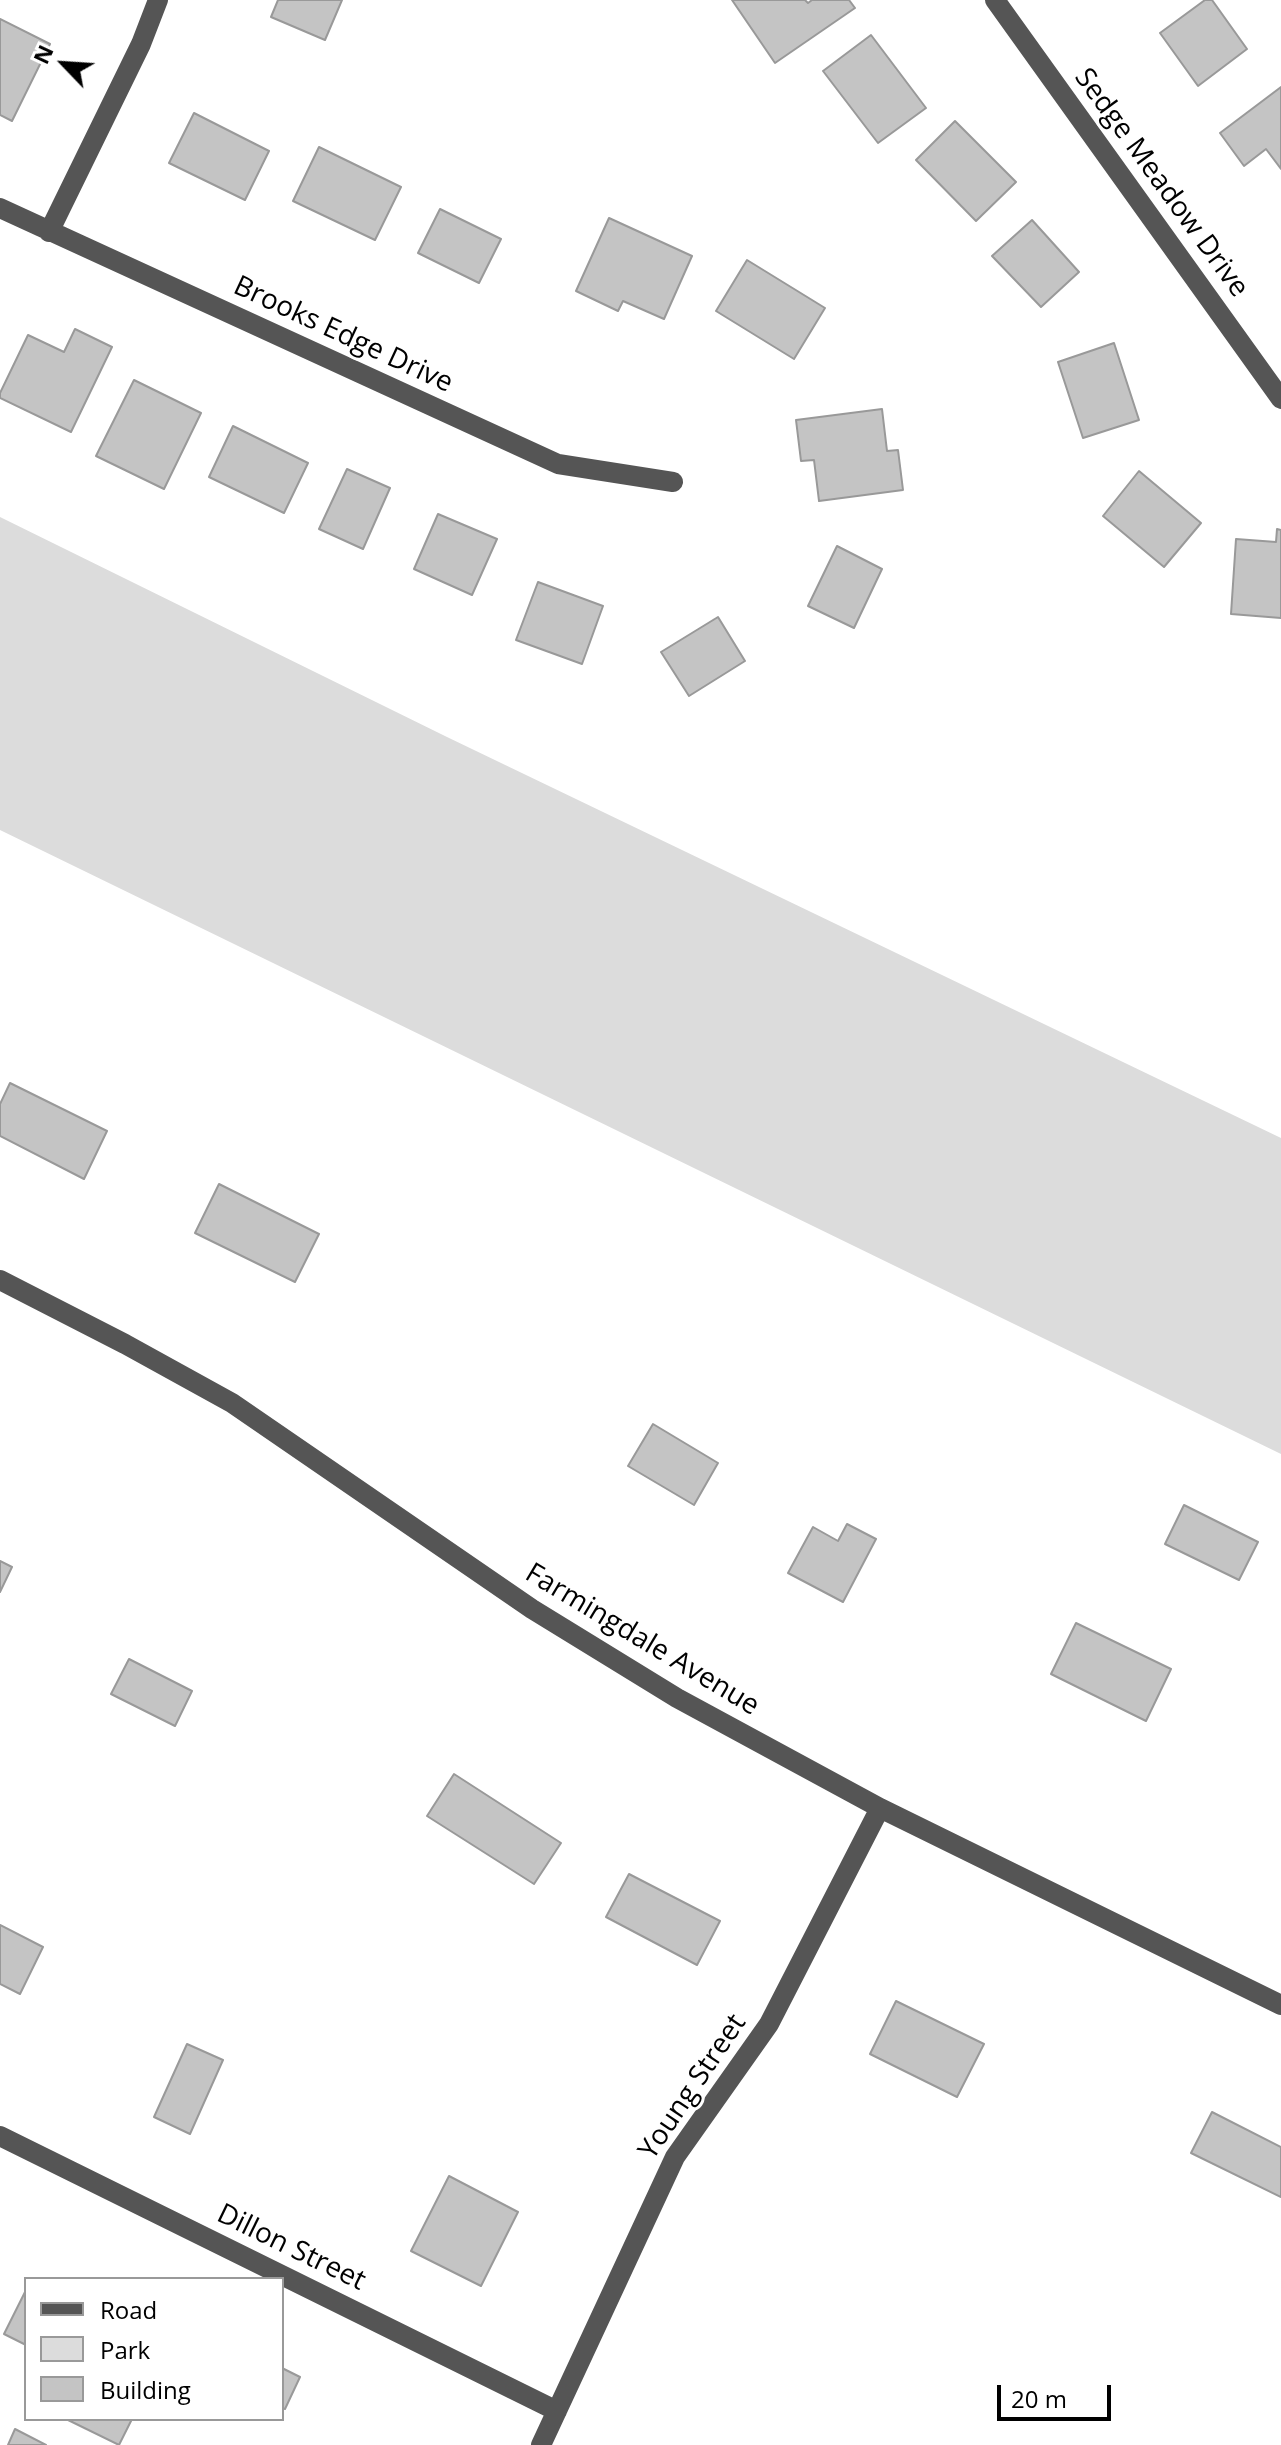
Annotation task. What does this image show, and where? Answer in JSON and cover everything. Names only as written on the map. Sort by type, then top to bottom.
[{"type":"street","points":[[49,232],[141,44],[158,0]]},
{"type":"street","name":"Sedge Meadow Drive","points":[[995,0],[1281,399]]},
{"type":"street","name":"Brooks Edge Drive","points":[[0,208],[558,464],[673,482]]},
{"type":"street","name":"Farmingdale Avenue","points":[[0,1280],[232,1403],[532,1609],[677,1698],[880,1808],[1281,2005]]},
{"type":"street","name":"Young Street","points":[[541,2445],[675,2157],[769,2024],[880,1808]]},
{"type":"street","name":"Dillon Street","points":[[0,2136],[557,2411]]},
{"type":"green space","points":[[0,517],[447,737],[1281,1138],[1281,1454],[0,830]]},
{"type":"building","points":[[278,0],[342,0],[325,40],[271,17]]},
{"type":"building","points":[[732,0],[805,0],[808,3],[812,0],[849,0],[855,8],[775,63]]},
{"type":"building","points":[[1205,0],[1212,0],[1247,49],[1198,86],[1160,33]]},
{"type":"building","points":[[0,19],[50,44],[12,121],[0,115]]},
{"type":"building","points":[[871,35],[926,108],[878,143],[823,71]]},
{"type":"building","points":[[1281,87],[1281,169],[1266,149],[1244,166],[1220,133]]},
{"type":"building","points":[[194,113],[269,151],[245,200],[169,163]]},
{"type":"building","points":[[955,121],[1016,182],[976,221],[916,160]]},
{"type":"building","points":[[319,147],[401,187],[375,240],[293,201]]},
{"type":"building","points":[[440,209],[501,239],[479,283],[418,253]]},
{"type":"building","points":[[609,218],[692,256],[664,319],[623,301],[618,311],[576,291]]},
{"type":"building","points":[[1032,220],[1079,272],[1041,307],[992,256]]},
{"type":"building","points":[[747,260],[825,308],[794,359],[716,311]]},
{"type":"building","points":[[75,329],[112,347],[71,432],[0,398],[0,393],[28,335],[64,352]]},
{"type":"building","points":[[1114,343],[1139,420],[1083,438],[1058,362]]},
{"type":"building","points":[[134,380],[201,413],[164,489],[96,456]]},
{"type":"building","points":[[882,409],[887,451],[898,450],[903,490],[819,501],[814,460],[801,461],[796,420]]},
{"type":"building","points":[[233,426],[308,463],[284,513],[209,477]]},
{"type":"building","points":[[347,469],[390,488],[363,549],[319,529]]},
{"type":"building","points":[[1139,471],[1201,523],[1164,567],[1103,516]]},
{"type":"building","points":[[438,514],[497,539],[472,595],[414,569]]},
{"type":"building","points":[[1277,529],[1281,530],[1281,618],[1231,614],[1236,539],[1276,542]]},
{"type":"building","points":[[837,546],[882,569],[854,628],[808,606]]},
{"type":"building","points":[[538,582],[603,606],[582,664],[516,640]]},
{"type":"building","points":[[718,617],[745,661],[689,696],[661,652]]},
{"type":"building","points":[[10,1083],[107,1131],[84,1179],[0,1136],[0,1104]]},
{"type":"building","points":[[219,1184],[319,1234],[295,1282],[195,1233]]},
{"type":"building","points":[[653,1424],[718,1463],[694,1505],[628,1466]]},
{"type":"building","points":[[1184,1505],[1258,1542],[1239,1580],[1165,1544]]},
{"type":"building","points":[[847,1524],[876,1539],[843,1602],[788,1573],[813,1527],[838,1541]]},
{"type":"building","points":[[0,1561],[12,1567],[0,1592]]},
{"type":"building","points":[[1076,1623],[1171,1669],[1146,1721],[1051,1674]]},
{"type":"building","points":[[129,1659],[192,1691],[175,1726],[111,1694]]},
{"type":"building","points":[[454,1774],[561,1843],[534,1884],[427,1816]]},
{"type":"building","points":[[629,1874],[720,1921],[697,1965],[606,1917]]},
{"type":"building","points":[[0,1925],[43,1947],[20,1994],[0,1984]]},
{"type":"building","points":[[896,2001],[984,2044],[957,2097],[870,2054]]},
{"type":"building","points":[[187,2044],[223,2060],[190,2134],[154,2117]]},
{"type":"building","points":[[1212,2112],[1281,2147],[1281,2197],[1191,2153]]},
{"type":"building","points":[[449,2176],[518,2212],[481,2286],[411,2251]]},
{"type":"building","points":[[24,2294],[24,2344],[4,2334]]},
{"type":"building","points":[[284,2369],[300,2377],[284,2409]]},
{"type":"building","points":[[70,2421],[131,2421],[119,2445]]},
{"type":"building","points":[[15,2429],[46,2445],[8,2445]]}]
